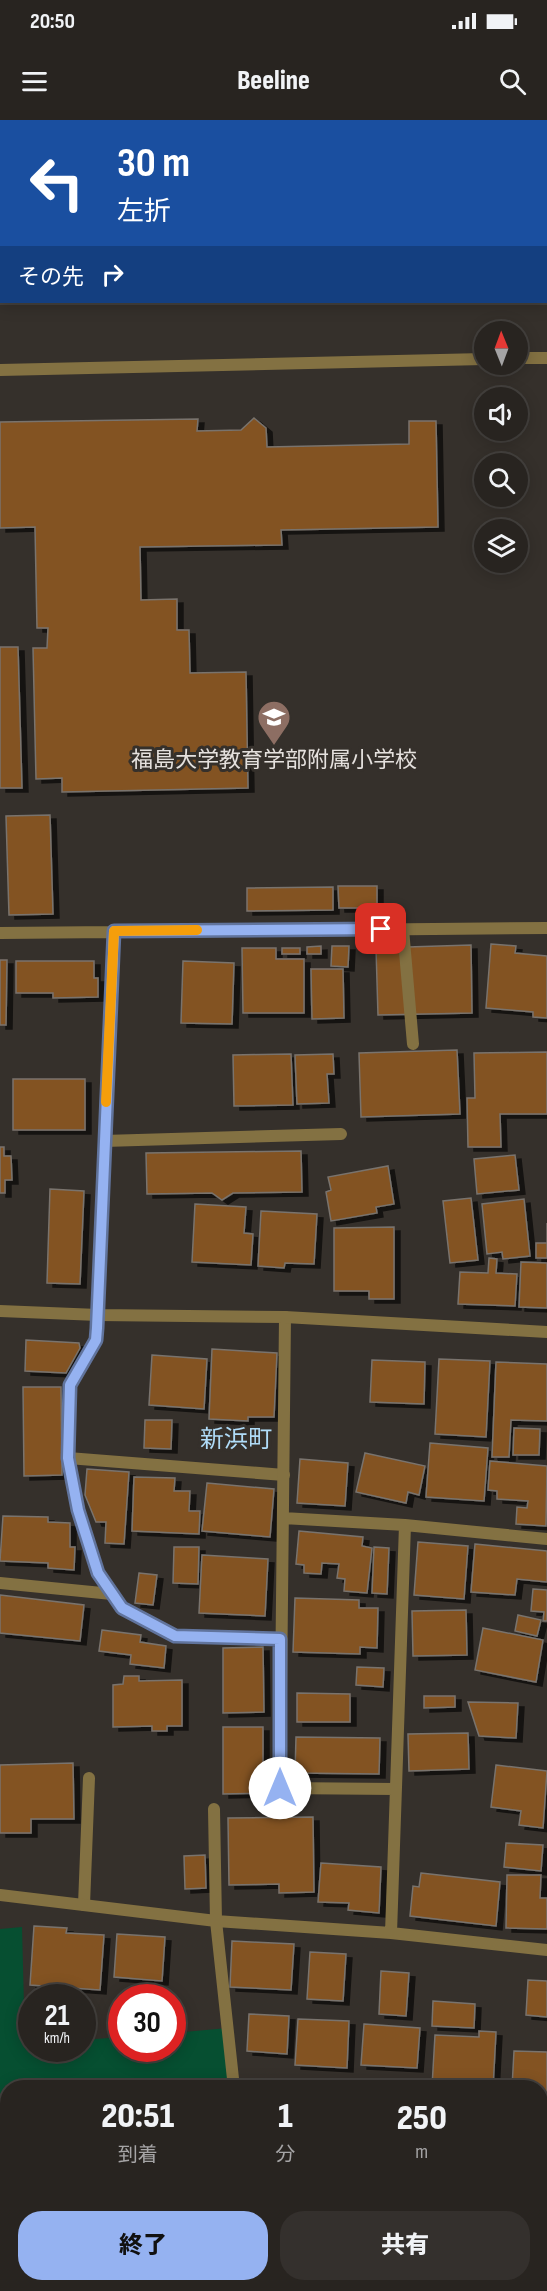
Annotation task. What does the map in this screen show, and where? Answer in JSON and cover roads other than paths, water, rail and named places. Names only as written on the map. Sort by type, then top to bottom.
[{"type":"street","points":[[528,358],[547,358]]},
{"type":"street","points":[[0,370],[474,359]]},
{"type":"street","points":[[0,933],[547,928]]},
{"type":"street","points":[[403,929],[413,1044]]},
{"type":"street","points":[[114,931],[96,1340],[70,1385],[68,1458],[78,1510],[98,1573],[122,1608],[175,1636],[280,1639]]},
{"type":"street","points":[[104,1141],[341,1134]]},
{"type":"street","points":[[0,1311],[98,1315],[285,1317],[547,1332]]},
{"type":"street","points":[[285,1317],[280,1788],[394,1790]]},
{"type":"street","points":[[68,1458],[284,1475]]},
{"type":"street","points":[[283,1518],[405,1525],[547,1539]]},
{"type":"street","points":[[391,1933],[394,1790],[405,1525]]},
{"type":"street","points":[[0,1583],[112,1594]]},
{"type":"street","points":[[84,1905],[89,1778]]},
{"type":"street","points":[[214,1809],[216,1921],[233,2080]]},
{"type":"street","points":[[0,1894],[216,1921],[391,1933],[547,1950]]},
{"type":"place","name":"福島大学教育学部附属小学校","points":[[274,746]]},
{"type":"district","name":"新浜町","points":[[236,1439]]}]
